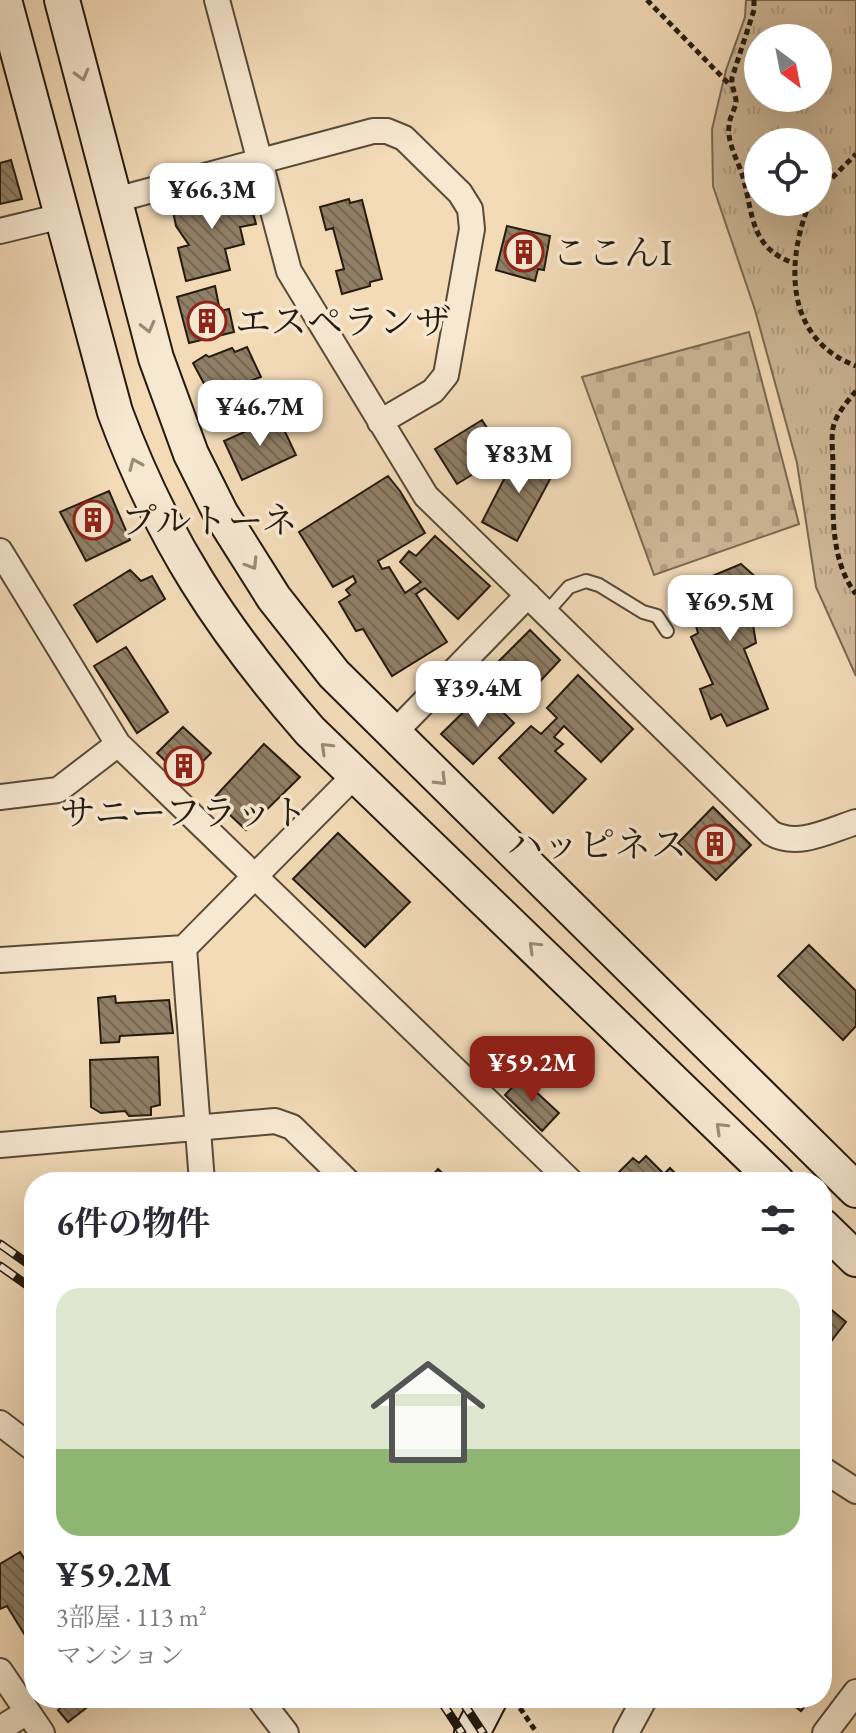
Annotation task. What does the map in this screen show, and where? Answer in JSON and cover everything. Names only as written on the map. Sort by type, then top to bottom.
[{"type":"street","points":[[4,0],[115,412],[134,463],[193,579],[249,658],[310,731],[767,1172]]},
{"type":"street","points":[[62,0],[156,358],[191,454],[221,514],[282,609],[334,674],[841,1173]]},
{"type":"street","points":[[217,0],[289,271],[426,496],[771,833],[785,841],[803,839],[856,822]]},
{"type":"street","points":[[115,200],[373,131],[387,131],[404,138],[460,193],[470,209],[472,229],[446,375],[433,391],[380,422]]},
{"type":"street","points":[[0,231],[62,216]]},
{"type":"street","points":[[0,551],[118,744],[561,1172]]},
{"type":"street","points":[[394,733],[528,595]]},
{"type":"street","points":[[0,797],[58,790],[118,744]]},
{"type":"street","points":[[0,960],[184,948],[355,775]]},
{"type":"street","points":[[184,948],[201,1172]]},
{"type":"street","points":[[0,1145],[275,1121],[292,1127],[338,1172]]},
{"type":"street","points":[[832,1236],[856,1259]]},
{"type":"street","points":[[0,1423],[24,1441]]},
{"type":"street","points":[[832,1475],[856,1491]]},
{"type":"street","points":[[0,1671],[12,1722],[42,1733]]},
{"type":"street","points":[[856,1692],[832,1724],[856,1733]]},
{"type":"street","points":[[267,1708],[286,1733]]},
{"type":"street","points":[[472,1733],[500,1708]]},
{"type":"street","points":[[626,1733],[640,1708]]},
{"type":"lane","points":[[547,612],[569,587],[586,581],[599,585],[643,612],[657,616],[667,631]]},
{"type":"path","points":[[647,0],[731,86],[736,102],[728,127],[746,187],[752,222],[760,239],[772,251],[796,264]]},
{"type":"path","points":[[731,86],[738,54],[754,10],[754,0]]},
{"type":"path","points":[[832,178],[856,154]]},
{"type":"path","points":[[805,216],[796,264],[796,294],[801,315],[815,340],[856,366]]},
{"type":"path","points":[[856,391],[841,409],[833,428],[834,530],[842,568],[856,594]]},
{"type":"path","points":[[510,1708],[537,1733]]},
{"type":"green space","points":[[746,0],[856,0],[856,676],[816,587],[797,463],[755,310],[713,186],[712,129],[726,70],[745,17]]},
{"type":"green space","points":[[749,332],[799,524],[654,575],[582,377]]},
{"type":"building","points":[[11,160],[22,199],[0,204],[0,163]]},
{"type":"building","points":[[242,189],[248,194],[256,224],[240,227],[244,244],[225,249],[230,270],[186,281],[178,248],[189,245],[176,226],[172,206]]},
{"type":"building","points":[[349,199],[350,203],[362,200],[382,279],[342,294],[336,271],[344,269],[333,228],[326,230],[320,207]]},
{"type":"building","name":"ここんⅠ","points":[[507,226],[550,236],[544,270],[538,269],[535,281],[496,270]]},
{"type":"building","name":"エスペランザ","points":[[215,286],[220,311],[229,309],[234,332],[189,343],[177,297]]},
{"type":"building","points":[[247,347],[261,377],[227,389],[224,385],[209,393],[193,363],[206,355],[209,357],[232,348],[235,352]]},
{"type":"building","points":[[278,417],[296,455],[242,480],[224,441]]},
{"type":"building","points":[[482,420],[504,455],[457,484],[435,449]]},
{"type":"building","points":[[520,448],[556,468],[517,541],[482,522]]},
{"type":"building","points":[[388,476],[425,533],[378,561],[382,569],[389,567],[405,593],[421,582],[400,562],[409,551],[416,556],[435,536],[490,586],[458,619],[425,588],[416,594],[447,642],[392,676],[363,629],[356,631],[339,602],[350,595],[346,590],[356,582],[353,576],[333,587],[299,532]]},
{"type":"building","name":"プルトーネ","points":[[109,491],[130,540],[86,561],[60,512]]},
{"type":"building","points":[[741,564],[758,579],[761,588],[762,621],[753,625],[756,643],[744,649],[768,709],[727,726],[721,714],[711,719],[700,689],[713,684],[691,637],[698,633],[696,626],[705,621],[696,595],[703,591],[700,581]]},
{"type":"building","points":[[130,570],[141,581],[152,576],[165,599],[97,642],[74,605]]},
{"type":"building","points":[[530,630],[560,660],[516,707],[484,676]]},
{"type":"building","points":[[126,647],[168,712],[137,733],[94,666]]},
{"type":"building","points":[[578,675],[633,729],[601,762],[564,726],[554,737],[563,744],[555,751],[586,779],[553,813],[499,758],[531,726],[541,734],[557,718],[547,708]]},
{"type":"building","points":[[483,693],[514,723],[473,764],[441,734]]},
{"type":"building","name":"サニーフラット","points":[[183,727],[211,753],[185,780],[157,753]]},
{"type":"building","points":[[264,744],[300,777],[246,830],[213,799]]},
{"type":"building","name":"ハッピネス","points":[[713,807],[751,845],[716,880],[678,843]]},
{"type":"building","points":[[338,833],[410,902],[365,947],[293,879]]},
{"type":"building","points":[[809,945],[856,991],[856,1026],[843,1040],[778,976]]},
{"type":"building","points":[[115,996],[116,1003],[169,1000],[173,1033],[120,1036],[119,1042],[101,1043],[98,998]]},
{"type":"building","points":[[158,1057],[160,1105],[151,1107],[151,1115],[129,1116],[125,1111],[101,1113],[91,1107],[90,1060]]},
{"type":"building","points":[[521,1078],[559,1113],[542,1131],[505,1095]]},
{"type":"building","points":[[646,1156],[662,1172],[619,1172],[633,1158],[639,1163]]},
{"type":"building","points":[[832,1310],[846,1322],[832,1340]]},
{"type":"building","points":[[20,1552],[24,1558],[24,1634],[7,1606],[0,1609],[0,1564]]},
{"type":"building","points":[[60,1708],[86,1708],[68,1722],[58,1710]]},
{"type":"railway","points":[[0,1244],[24,1261]]},
{"type":"railway","points":[[0,1266],[24,1283]]},
{"type":"railway","points":[[446,1708],[462,1733]]},
{"type":"railway","points":[[467,1708],[483,1733]]},
{"type":"place","name":"ここんⅠ","points":[[524,252]]},
{"type":"place","name":"エスペランザ","points":[[207,321]]},
{"type":"place","name":"プルトーネ","points":[[93,520]]},
{"type":"place","name":"サニーフラット","points":[[184,766]]},
{"type":"place","name":"ハッピネス","points":[[715,844]]}]
